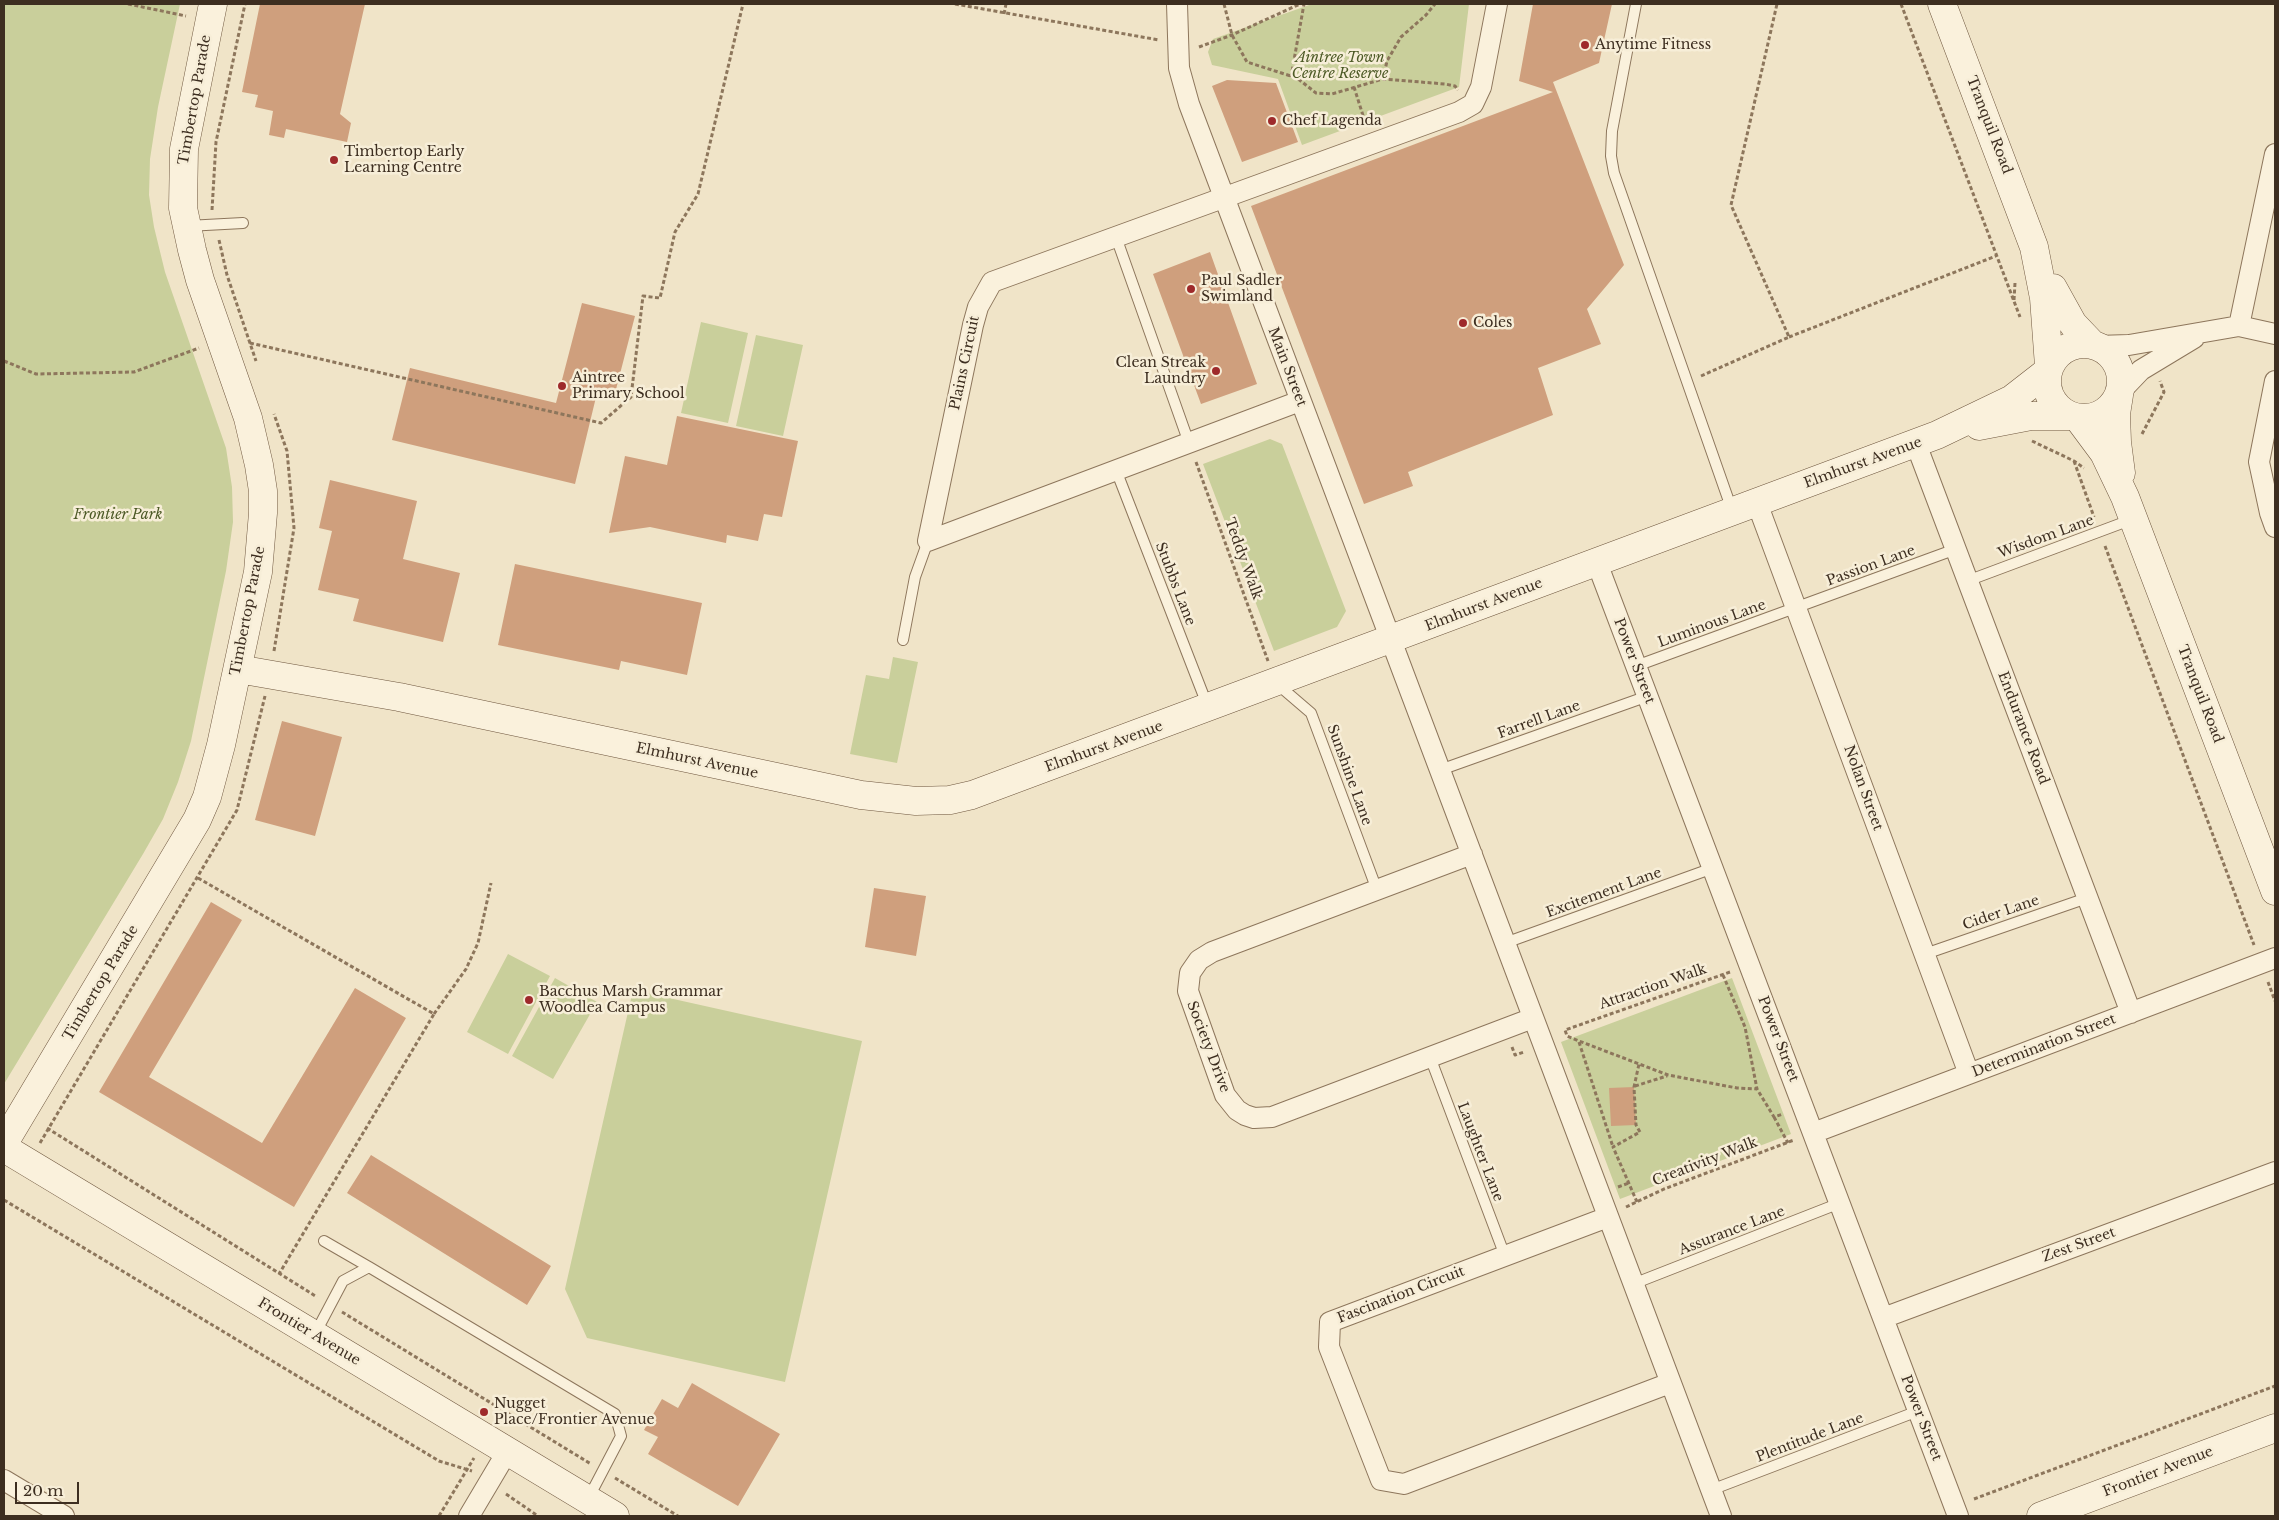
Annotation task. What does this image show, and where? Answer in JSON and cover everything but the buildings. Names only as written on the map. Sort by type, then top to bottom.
[{"type":"street","name":"Timbertop Parade","points":[[4,1143],[197,820],[214,774],[258,572],[262,538],[263,491],[250,426],[200,280],[186,226],[182,177],[184,149],[213,4]]},
{"type":"street","name":"Main Street","points":[[1176,4],[1179,68],[1188,104],[1721,1516]]},
{"type":"street","name":"Plains Circuit","points":[[928,541],[973,325],[978,307],[992,282],[1459,112],[1473,104],[1481,87],[1497,4]]},
{"type":"street","name":"Tranquil Road","points":[[1942,4],[2034,247],[2053,288],[2073,324],[2095,345]]},
{"type":"street","points":[[2239,326],[2275,154]]},
{"type":"street","name":"Tranquil Road","points":[[2034,247],[2044,298],[2049,368]]},
{"type":"street","points":[[2202,333],[2141,370],[2119,394],[2107,411],[2088,418],[2075,417],[2061,411],[2053,403],[2048,393],[2046,382],[2049,368],[2057,355],[2067,347],[2080,343],[2095,345],[2129,344],[2239,326],[2275,334]]},
{"type":"street","points":[[2095,345],[2112,355],[2118,364],[2121,374],[2116,414],[2116,442],[2129,508]]},
{"type":"street","name":"Elmhurst Avenue","points":[[238,669],[408,699],[860,795],[916,801],[950,800],[972,795],[1209,708],[1926,439],[2012,399],[2049,368]]},
{"type":"street","points":[[2273,517],[2259,462],[2275,381]]},
{"type":"street","points":[[928,541],[1300,401]]},
{"type":"street","name":"Elmhurst Avenue","points":[[1926,439],[2031,416],[2075,417]]},
{"type":"street","points":[[2075,417],[2104,453],[2129,508]]},
{"type":"street","name":"Endurance Road","points":[[1926,439],[1956,549],[1967,581],[2131,1013]]},
{"type":"street","name":"Nolan Street","points":[[1745,507],[1796,608],[1969,1074]]},
{"type":"street","name":"Tranquil Road","points":[[2129,508],[2275,891]]},
{"type":"street","name":"Power Street","points":[[1597,562],[1956,1511]]},
{"type":"street","name":"Society Drive","points":[[1472,854],[1205,955],[1199,960],[1190,973],[1188,991],[1225,1095],[1237,1110],[1254,1118],[1272,1117],[1533,1018]]},
{"type":"street","name":"Determination Street","points":[[1813,1133],[2268,960]]},
{"type":"street","name":"Frontier Avenue","points":[[4,1148],[615,1516]]},
{"type":"street","name":"Zest Street","points":[[1883,1318],[2275,1172]]},
{"type":"street","name":"Fascination Circuit","points":[[1608,1217],[1330,1322],[1330,1347],[1381,1480],[1404,1484],[1670,1383]]},
{"type":"street","name":"Frontier Avenue","points":[[2041,1516],[2275,1428]]},
{"type":"street","points":[[469,1516],[489,1483],[497,1445]]},
{"type":"street","points":[[4,1480],[64,1516]]},
{"type":"lane","points":[[1636,4],[1612,131],[1611,156],[1614,172],[1687,382],[1745,507]]},
{"type":"lane","points":[[186,226],[243,223]]},
{"type":"lane","points":[[1116,237],[1189,442]]},
{"type":"lane","name":"Stubbs Lane","points":[[1116,470],[1209,708]]},
{"type":"lane","name":"Wisdom Lane","points":[[1967,581],[2100,532],[2129,508]]},
{"type":"lane","name":"Plains Circuit","points":[[903,640],[915,577],[928,541]]},
{"type":"lane","name":"Passion Lane","points":[[1796,608],[1956,549]]},
{"type":"lane","name":"Luminous Lane","points":[[1636,666],[1796,608]]},
{"type":"lane","name":"Sunshine Lane","points":[[1276,683],[1311,713],[1377,890]]},
{"type":"lane","name":"Farrell Lane","points":[[1440,770],[1648,696]]},
{"type":"lane","name":"Excitement Lane","points":[[1505,943],[1713,868]]},
{"type":"lane","name":"Cider Lane","points":[[1925,954],[2087,898]]},
{"type":"lane","name":"Laughter Lane","points":[[1430,1057],[1505,1256]]},
{"type":"lane","name":"Assurance Lane","points":[[1634,1284],[1840,1204]]},
{"type":"lane","points":[[324,1241],[615,1414],[621,1436],[588,1500]]},
{"type":"lane","points":[[314,1335],[343,1281],[369,1267]]},
{"type":"lane","name":"Plentitude Lane","points":[[1711,1490],[1918,1411]]},
{"type":"path","points":[[245,4],[216,142],[212,209],[227,274],[259,370]]},
{"type":"path","points":[[250,343],[601,424],[630,397],[643,296],[660,298],[675,232],[698,194],[743,4]]},
{"type":"path","points":[[955,4],[1198,48],[1232,35],[1300,4]]},
{"type":"path","points":[[1004,14],[1006,4]]},
{"type":"path","points":[[1224,4],[1232,35],[1246,62],[1291,77],[1316,93],[1332,94],[1383,79],[1445,84],[1455,86],[1458,90]]},
{"type":"path","points":[[1291,77],[1304,4]]},
{"type":"path","points":[[1383,79],[1388,61],[1401,37],[1426,15],[1435,4]]},
{"type":"path","points":[[1777,4],[1731,205],[1789,338]]},
{"type":"path","points":[[1901,4],[2020,319]]},
{"type":"path","points":[[1452,95],[1462,84]]},
{"type":"path","points":[[1357,128],[1375,122]]},
{"type":"path","points":[[1687,382],[1789,338],[1996,256]]},
{"type":"path","points":[[4,360],[36,374],[134,372],[221,340]]},
{"type":"path","points":[[28,1163],[237,810],[270,676],[294,528],[287,451],[272,406]]},
{"type":"path","points":[[2029,440],[2074,461],[2088,471]]},
{"type":"path","name":"Teddy Walk","points":[[1189,442],[1276,683]]},
{"type":"path","points":[[2074,461],[2268,960],[2275,1001]]},
{"type":"path","points":[[198,878],[434,1014]]},
{"type":"path","points":[[279,1274],[434,1014],[466,969],[478,944],[490,883]]},
{"type":"path","name":"Attraction Walk","points":[[1579,1041],[1567,1036],[1565,1030],[1749,965]]},
{"type":"path","points":[[1723,975],[1745,1027],[1757,1089],[1788,1142]]},
{"type":"path","points":[[1510,1041],[1515,1055],[1532,1049]]},
{"type":"path","points":[[1579,1041],[1668,1075],[1737,1088],[1757,1089]]},
{"type":"path","points":[[1579,1041],[1613,1147],[1637,1202]]},
{"type":"path","points":[[1613,1147],[1640,1132],[1636,1125],[1634,1087],[1639,1064]]},
{"type":"path","points":[[1634,1087],[1668,1075]]},
{"type":"path","points":[[1774,1117],[1783,1114]]},
{"type":"path","name":"Creativity Walk","points":[[1608,1217],[1664,1189],[1813,1133]]},
{"type":"path","points":[[1615,1187],[1629,1183]]},
{"type":"path","points":[[4,1200],[438,1461],[468,1468],[538,1516]]},
{"type":"path","points":[[1956,1511],[2275,1386]]},
{"type":"path","points":[[439,1516],[468,1468],[497,1445],[503,1411]]},
{"type":"green space","name":"Frontier Park","points":[[4,4],[180,4],[158,107],[150,159],[149,195],[154,227],[165,272],[226,448],[232,487],[233,522],[226,571],[191,741],[178,782],[163,819],[4,1084]]},
{"type":"green space","name":"Aintree Town Centre Reserve","points":[[1312,4],[1469,4],[1459,87],[1302,145],[1278,79],[1212,65],[1208,52],[1213,39]]},
{"type":"green space","points":[[701,322],[748,333],[728,423],[681,413]]},
{"type":"green space","points":[[756,335],[803,345],[783,436],[736,426]]},
{"type":"green space","points":[[1270,439],[1282,444],[1346,611],[1337,627],[1274,651],[1203,464]]},
{"type":"green space","points":[[893,657],[918,662],[897,763],[850,754],[866,675],[889,679]]},
{"type":"green space","points":[[508,954],[550,976],[508,1054],[467,1032]]},
{"type":"green space","points":[[555,978],[597,1002],[553,1079],[512,1056]]},
{"type":"green space","points":[[1732,978],[1791,1134],[1620,1199],[1561,1042]]},
{"type":"green space","points":[[633,990],[862,1041],[785,1382],[587,1338],[565,1289]]},
{"type":"place","name":"Anytime Fitness","points":[[1585,45]]},
{"type":"place","name":"Chef Lagenda","points":[[1272,121]]},
{"type":"place","name":"Timbertop Early Learning Centre","points":[[334,160]]},
{"type":"place","name":"Paul Sadler Swimland","points":[[1191,289]]},
{"type":"place","name":"Coles","points":[[1463,323]]},
{"type":"place","name":"Clean Streak Laundry","points":[[1216,371]]},
{"type":"place","name":"Aintree Primary School","points":[[562,386]]},
{"type":"place","name":"Bacchus Marsh Grammar Woodlea Campus","points":[[529,1000]]},
{"type":"place","name":"Nugget Place/Frontier Avenue","points":[[484,1412]]}]
